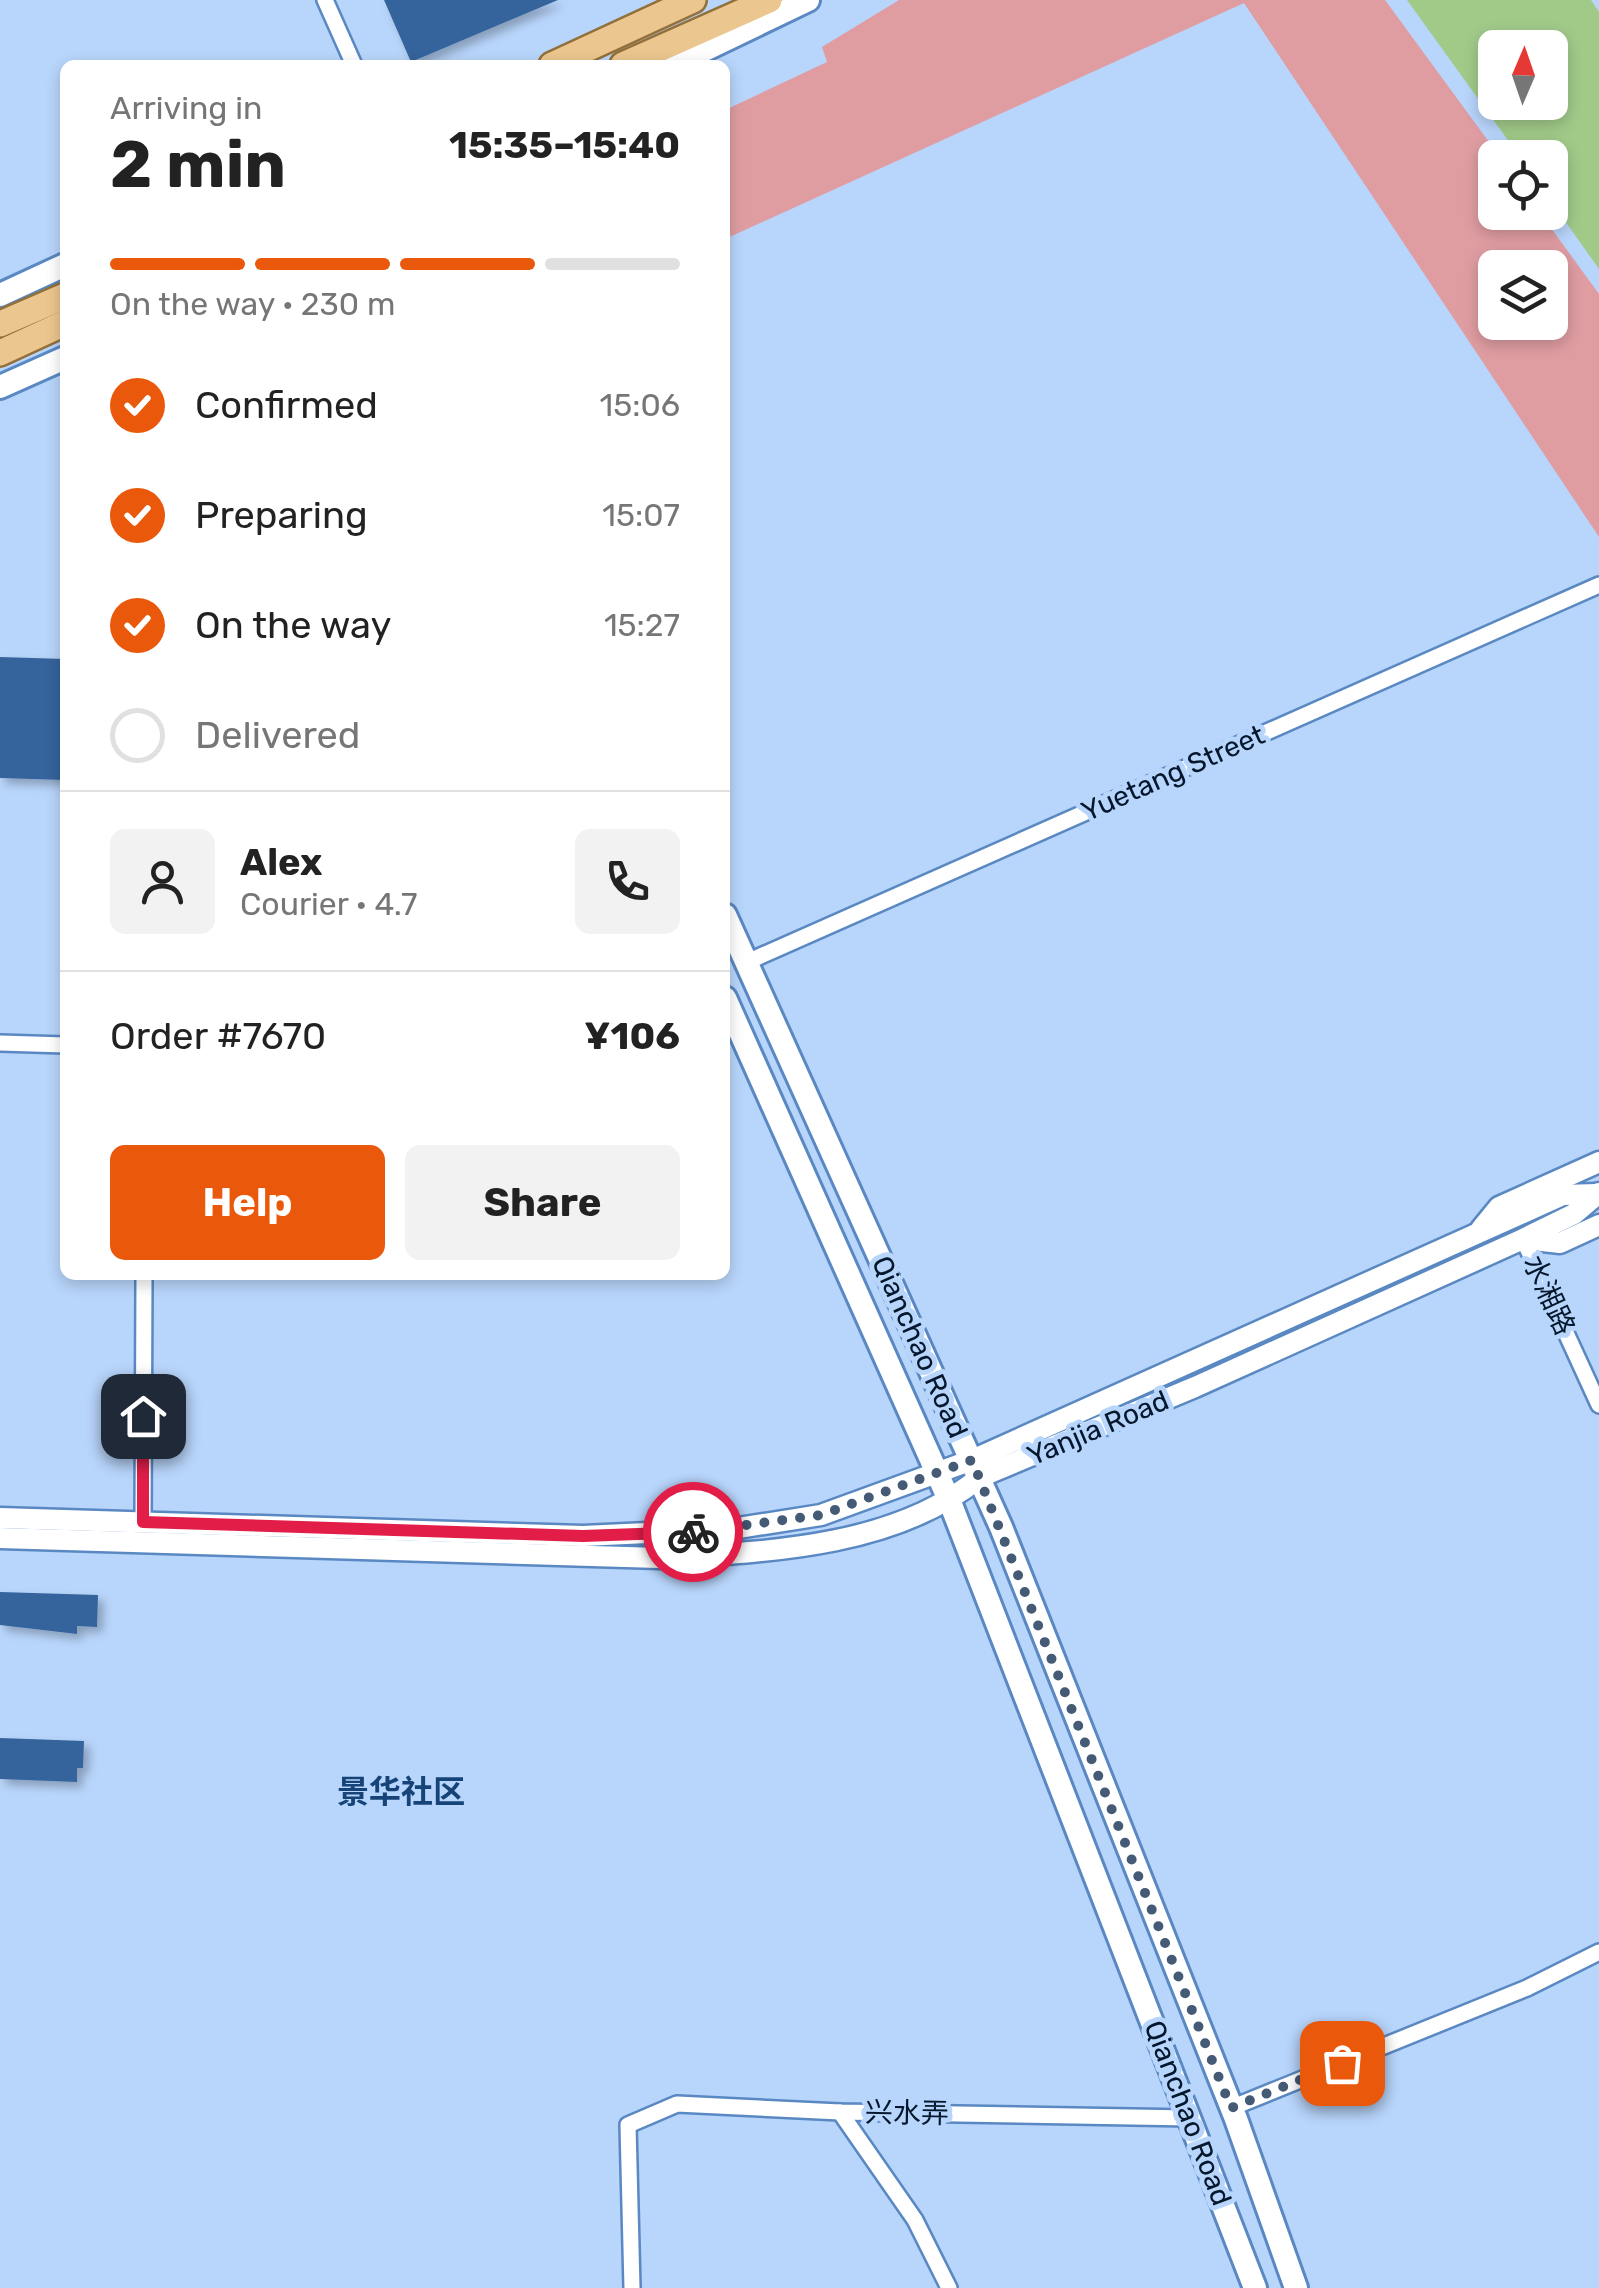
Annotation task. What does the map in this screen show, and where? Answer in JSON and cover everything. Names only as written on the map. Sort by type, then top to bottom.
[{"type":"main road","points":[[563,60],[693,0]]},
{"type":"main road","points":[[634,60],[769,0]]},
{"type":"main road","points":[[684,60],[808,0]]},
{"type":"main road","points":[[0,295],[60,267]]},
{"type":"main road","points":[[0,324],[60,298]]},
{"type":"main road","points":[[0,352],[60,325]]},
{"type":"main road","points":[[0,386],[60,360]]},
{"type":"main road","name":"Qianchao Road","points":[[730,926],[976,1469],[1231,2108],[1296,2288]]},
{"type":"main road","name":"Qianchao Road","points":[[730,1009],[950,1502],[1255,2288]]},
{"type":"street","points":[[325,0],[352,60]]},
{"type":"street","name":"Yuetang Street","points":[[746,962],[1599,584]]},
{"type":"street","points":[[0,1043],[60,1045]]},
{"type":"street","name":"Yanjia Road","points":[[1476,1234],[1499,1207],[1599,1162]]},
{"type":"street","name":"Yanjia Road","points":[[0,1538],[660,1558],[742,1554],[850,1536],[950,1502],[976,1469],[1476,1234],[1563,1195],[1598,1194]]},
{"type":"street","name":"Yanjia Road","points":[[0,1518],[649,1536],[821,1515],[938,1473],[976,1469],[1195,1387],[1523,1239],[1574,1214],[1598,1194]]},
{"type":"street","name":"Yanjia Road","points":[[1523,1239],[1560,1243],[1599,1225]]},
{"type":"street","name":"水湘路","points":[[1523,1239],[1599,1406]]},
{"type":"street","points":[[143,1522],[144,1280]]},
{"type":"street","points":[[1231,2108],[1527,1988],[1599,1952]]},
{"type":"street","name":"兴水弄","points":[[632,2288],[628,2125],[677,2104],[840,2112],[1191,2118]]},
{"type":"street","points":[[840,2112],[914,2220],[949,2288]]},
{"type":"shaded area","points":[[899,0],[1385,0],[1488,140],[1478,140],[1478,230],[1552,230],[1567,250],[1478,250],[1478,340],[1568,340],[1568,251],[1599,294],[1599,537],[1244,3],[730,237],[730,108],[827,62],[822,47]]},
{"type":"shaded area","points":[[1407,0],[1591,0],[1599,12],[1599,269],[1568,225],[1568,140],[1508,140],[1493,120],[1568,120],[1568,30],[1478,30],[1478,99]]},
{"type":"building","points":[[384,0],[558,0],[416,60],[410,60]]},
{"type":"building","points":[[0,657],[60,659],[60,780],[0,778]]},
{"type":"building","points":[[0,1592],[98,1595],[97,1627],[77,1626],[77,1634],[0,1625]]},
{"type":"building","points":[[0,1738],[84,1741],[83,1768],[77,1768],[77,1782],[0,1779]]},
{"type":"way so far","points":[[693,1532],[760,1526],[849,1508],[972,1460],[1231,2108],[1342,2063]]},
{"type":"district","name":"景华社区","points":[[401,1792]]},
{"type":"route","points":[[143,1416],[143,1522],[583,1536],[693,1532]]}]
